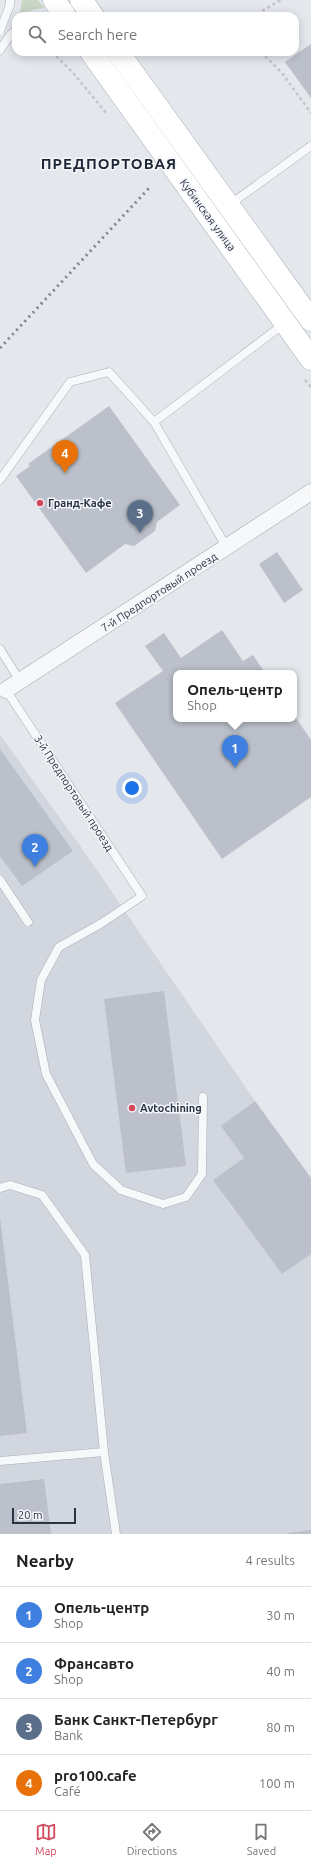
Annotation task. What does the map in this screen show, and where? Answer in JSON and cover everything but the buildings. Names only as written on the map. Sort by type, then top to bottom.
[{"type":"main road","points":[[54,0],[62,12]]},
{"type":"main road","points":[[81,0],[90,12]]},
{"type":"main road","name":"Кубинская улица","points":[[94,56],[219,212],[298,317],[311,359]]},
{"type":"main road","name":"Кубинская улица","points":[[121,56],[219,212]]},
{"type":"street","name":"7-й Предпортовый проезд","points":[[3,692],[227,548],[311,492]]},
{"type":"lane","points":[[0,31],[10,5],[10,0]]},
{"type":"lane","points":[[0,50],[12,33]]},
{"type":"lane","points":[[219,212],[311,146]]},
{"type":"lane","points":[[154,422],[298,317]]},
{"type":"lane","points":[[0,480],[70,382],[110,372],[154,422],[227,548]]},
{"type":"lane","points":[[0,649],[20,681]]},
{"type":"lane","name":"3-й Предпортовый проезд","points":[[3,692],[142,896],[102,923],[59,947],[41,980],[35,1020],[46,1074],[93,1164],[121,1190],[164,1204],[186,1197],[202,1174],[203,1096]]},
{"type":"lane","points":[[0,880],[28,922]]},
{"type":"lane","points":[[0,1188],[10,1185],[42,1195],[85,1255],[104,1452],[116,1534]]},
{"type":"lane","points":[[0,1461],[104,1452]]},
{"type":"path","points":[[261,12],[281,0]]},
{"type":"path","points":[[265,56],[282,73],[311,113]]},
{"type":"shaded area","points":[[0,735],[81,847],[255,1101],[311,1178],[311,1534],[0,1534]]},
{"type":"green space","points":[[22,0],[38,0],[44,8],[28,12],[20,12]]},
{"type":"railway","points":[[0,348],[151,186]]},
{"type":"place","name":"pro100.cafe","points":[[65,473]]},
{"type":"place","name":"Гранд-Кафе","points":[[40,503]]},
{"type":"place","name":"Банк Санкт-Петербург","points":[[140,533]]},
{"type":"place","name":"Опель-центр","points":[[235,768]]},
{"type":"place","name":"Франсавто","points":[[35,867]]},
{"type":"place","name":"Avtochining","points":[[132,1108]]},
{"type":"district","name":"ПРЕДПОРТОВАЯ","points":[[109,164]]}]
